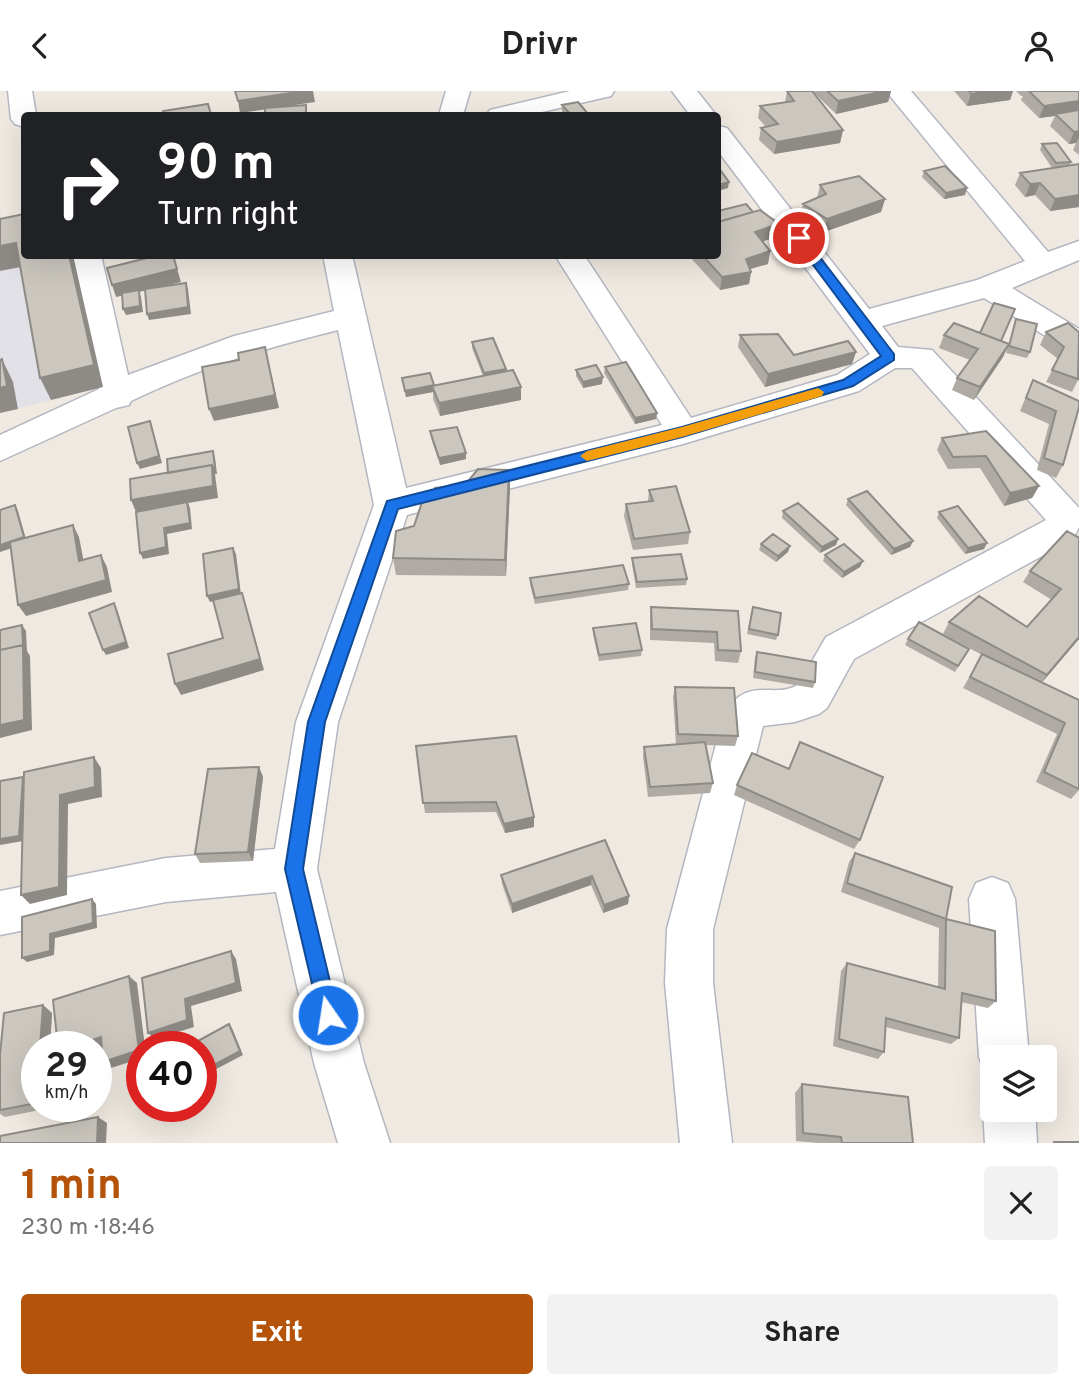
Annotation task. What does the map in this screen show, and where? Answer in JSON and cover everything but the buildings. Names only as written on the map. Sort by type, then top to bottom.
[{"type":"street","points":[[20,91],[23,112]]},
{"type":"street","points":[[453,112],[458,91]]},
{"type":"street","points":[[512,112],[603,91]]},
{"type":"street","points":[[684,91],[701,112]]},
{"type":"street","points":[[898,91],[1043,264]]},
{"type":"street","points":[[721,138],[889,357]]},
{"type":"street","points":[[863,321],[988,287],[1079,250]]},
{"type":"street","points":[[87,259],[117,397]]},
{"type":"street","points":[[338,259],[392,505],[317,722],[294,869],[339,1063],[364,1143]]},
{"type":"street","points":[[572,259],[682,432]]},
{"type":"street","points":[[988,287],[1079,343]]},
{"type":"street","points":[[0,449],[117,397],[166,371],[245,343],[351,317]]},
{"type":"street","points":[[392,505],[682,432],[848,383],[889,357],[921,358],[1066,518],[1059,529],[840,648],[813,696],[805,702],[763,706],[751,710],[744,717],[690,929],[689,983],[706,1143]]},
{"type":"street","points":[[0,913],[166,880],[294,869]]},
{"type":"street","points":[[992,899],[1003,1045]]},
{"type":"street","points":[[1010,1122],[1011,1143]]},
{"type":"shaded area","points":[[0,210],[7,243],[21,253],[21,259],[26,259],[103,387],[0,413]]},
{"type":"slow traffic","points":[[587,456],[682,432],[818,392]]},
{"type":"route","points":[[328,1015],[294,869],[317,722],[392,505],[682,432],[848,383],[889,357],[799,238]]}]
